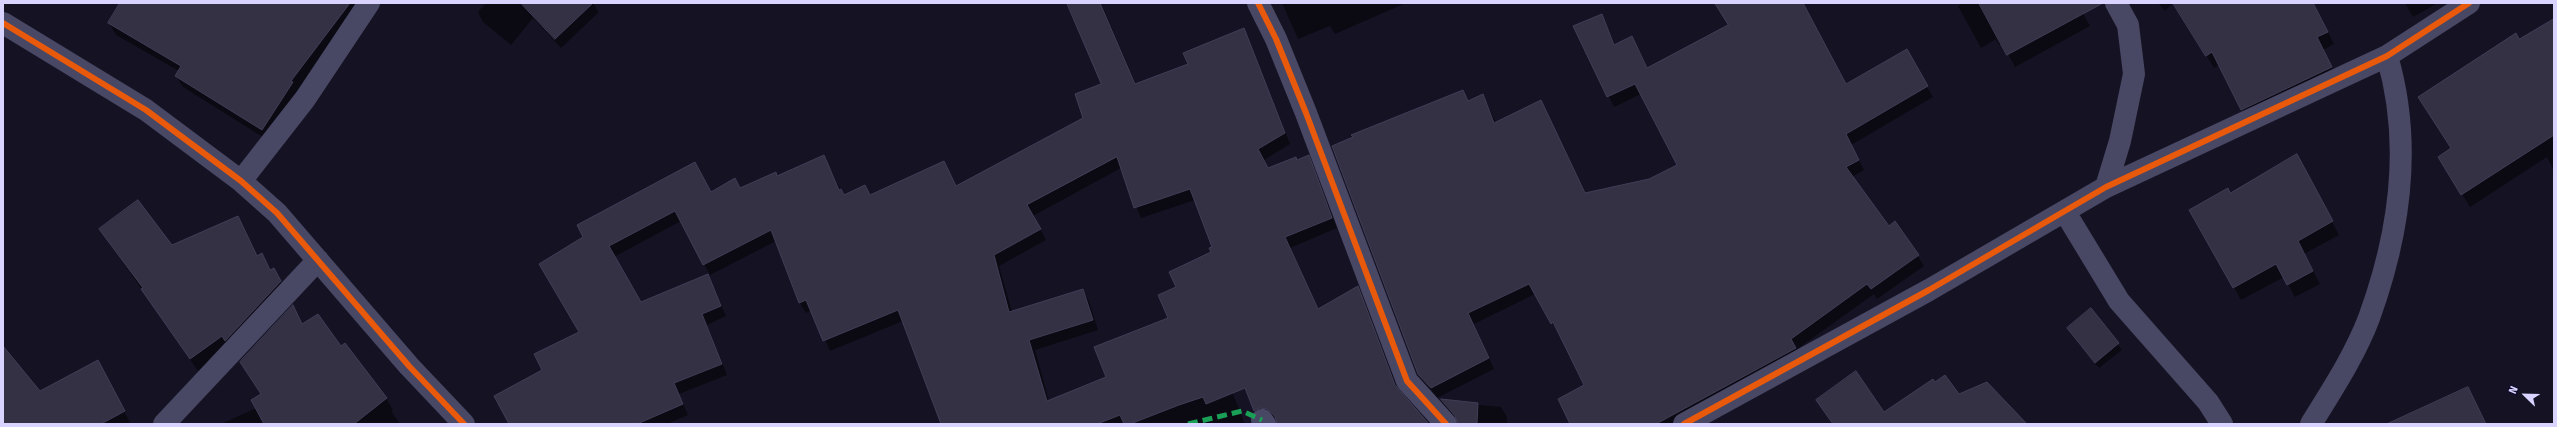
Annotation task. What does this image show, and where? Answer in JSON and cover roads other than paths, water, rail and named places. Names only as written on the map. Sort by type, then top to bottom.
[{"type":"street","points":[[241,180],[305,99],[370,3]]},
{"type":"street","points":[[1258,3],[1276,39],[1306,113],[1407,380],[1446,424]]},
{"type":"street","points":[[2106,187],[2120,141],[2134,74],[2128,25],[2116,3]]},
{"type":"street","points":[[1684,424],[1929,290],[2066,212],[2106,187],[2387,56],[2469,3]]},
{"type":"street","points":[[3,23],[146,110],[241,180],[278,213],[409,366],[464,424]]},
{"type":"street","points":[[2311,424],[2344,369],[2368,318],[2394,226],[2402,178],[2400,120],[2396,88],[2387,56]]},
{"type":"street","points":[[2066,212],[2119,301],[2208,402],[2222,424]]},
{"type":"street","points":[[164,424],[318,260]]}]
